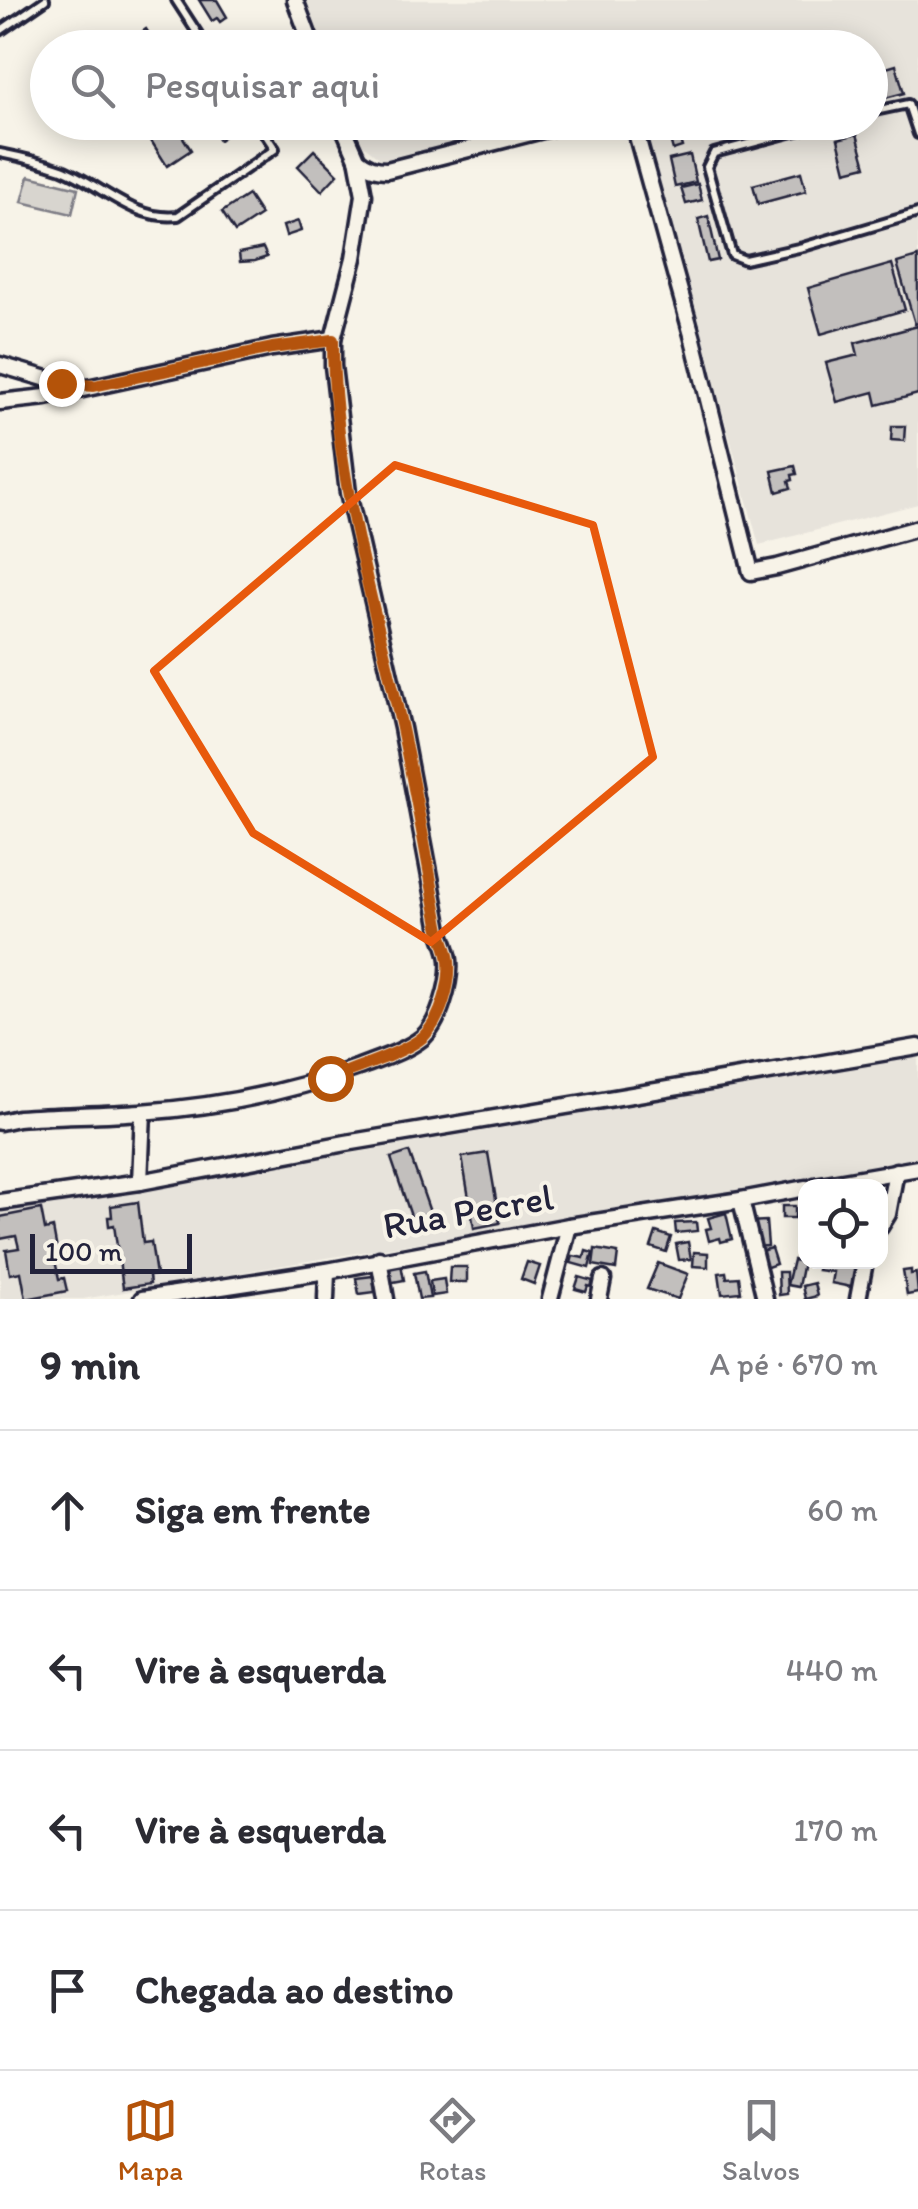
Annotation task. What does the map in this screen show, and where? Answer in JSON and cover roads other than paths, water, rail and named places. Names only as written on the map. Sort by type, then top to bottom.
[{"type":"street","points":[[296,0],[307,30]]},
{"type":"street","points":[[0,1122],[142,1112],[264,1094],[330,1078],[424,1037],[446,991],[449,961],[402,728],[348,493],[333,366],[333,340],[362,222],[364,194],[349,140]]},
{"type":"street","points":[[357,158],[376,170],[388,170],[504,140]]},
{"type":"street","points":[[638,140],[752,572],[918,528]]},
{"type":"street","points":[[0,402],[46,397],[272,348],[333,340]]},
{"type":"street","points":[[0,366],[61,383],[94,386]]},
{"type":"street","points":[[0,1202],[140,1182],[918,1047]]},
{"type":"street","points":[[140,1182],[142,1112]]},
{"type":"street","points":[[852,1179],[918,1168]]},
{"type":"street","points":[[888,1214],[896,1171]]},
{"type":"street","name":"Rua Pecrel","points":[[142,1299],[200,1294],[569,1226],[798,1189]]},
{"type":"street","points":[[740,1200],[765,1299]]},
{"type":"street","points":[[550,1299],[569,1226]]},
{"type":"street","points":[[379,1260],[386,1299]]},
{"type":"street","points":[[858,1299],[864,1269]]},
{"type":"street","points":[[326,1299],[327,1270]]},
{"type":"street","points":[[598,1299],[603,1279]]},
{"type":"lane","points":[[0,30],[45,0]]},
{"type":"lane","points":[[176,0],[195,30]]},
{"type":"lane","points":[[888,108],[908,104],[918,134]]},
{"type":"lane","points":[[0,153],[63,170],[135,210],[164,218],[178,216],[275,149],[269,140]]},
{"type":"lane","points":[[761,140],[714,152],[707,167],[732,254],[737,259],[764,256],[918,213]]}]
